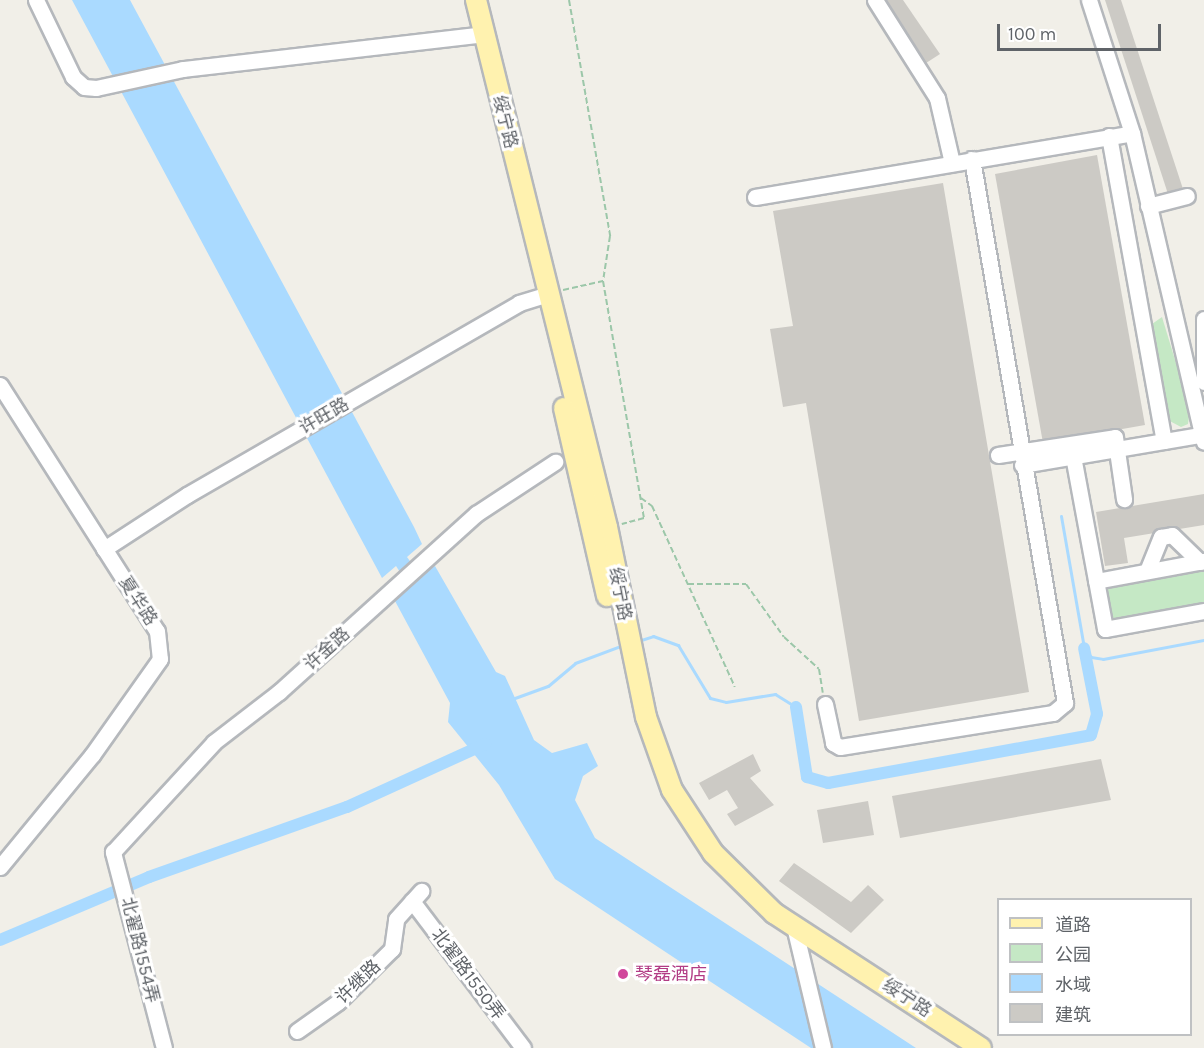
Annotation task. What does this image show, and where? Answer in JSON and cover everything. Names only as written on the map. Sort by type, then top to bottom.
[{"type":"main road","name":"绥宁路","points":[[465,0],[478,35],[543,295],[624,646],[658,755],[691,823],[742,885],[795,934],[963,1048]]},
{"type":"main road","name":"绥宁路","points":[[476,0],[478,35]]},
{"type":"main road","name":"绥宁路","points":[[543,295],[607,527],[617,616]]},
{"type":"main road","name":"绥宁路","points":[[795,934],[981,1048]]},
{"type":"street","points":[[36,0],[73,77],[84,87],[108,86],[177,69],[478,35]]},
{"type":"street","points":[[875,0],[938,98],[952,163]]},
{"type":"street","points":[[998,456],[1021,458],[1073,456],[1164,441],[1202,439],[1132,133],[1089,0]]},
{"type":"street","points":[[755,197],[1132,133]]},
{"type":"street","points":[[1109,136],[1164,441]]},
{"type":"street","points":[[825,704],[833,743],[840,747],[1053,713],[1065,703],[1021,458],[972,159]]},
{"type":"street","points":[[1148,206],[1187,196]]},
{"type":"street","name":"许旺路","points":[[105,549],[292,434],[543,295]]},
{"type":"street","points":[[1204,319],[1204,382]]},
{"type":"street","name":"夏华路","points":[[0,385],[157,631],[160,659],[92,755],[0,867]]},
{"type":"street","points":[[1021,458],[1114,436],[1124,499]]},
{"type":"street","points":[[1073,456],[1105,629],[1204,611]]},
{"type":"street","name":"许金路","points":[[113,852],[189,764],[279,692],[476,514],[555,462]]},
{"type":"street","points":[[1147,571],[1161,537],[1172,535],[1202,562]]},
{"type":"street","points":[[1096,581],[1202,562]]},
{"type":"street","name":"北翟路1554弄","points":[[113,852],[130,908],[164,1048]]},
{"type":"street","name":"许继路","points":[[297,1031],[345,996],[392,949],[396,919],[416,896]]},
{"type":"street","name":"北翟路1550弄","points":[[416,896],[523,1048]]},
{"type":"street","points":[[795,934],[823,1048]]},
{"type":"path","points":[[569,0],[610,236],[603,281],[644,518],[607,527]]},
{"type":"path","points":[[543,295],[603,281]]},
{"type":"path","points":[[640,497],[652,506],[735,687]]},
{"type":"path","points":[[688,584],[746,584],[784,637],[819,669],[825,704]]},
{"type":"green space","points":[[1162,317],[1190,409],[1188,424],[1181,427],[1166,419],[1152,324]]},
{"type":"green space","points":[[1204,569],[1204,606],[1113,622],[1106,586]]},
{"type":"water","points":[[72,0],[130,0],[414,527],[422,544],[407,557],[420,575],[435,566],[496,672],[505,676],[534,740],[552,753],[587,743],[598,766],[583,776],[575,800],[595,838],[916,1048],[811,1048],[555,879],[499,785],[448,722],[450,703],[395,601],[409,586],[396,566],[382,578]]},
{"type":"building","points":[[879,0],[903,0],[940,54],[923,65]]},
{"type":"building","points":[[1105,0],[1121,0],[1183,189],[1168,194]]},
{"type":"building","points":[[1097,155],[1145,425],[1043,443],[995,174]]},
{"type":"building","points":[[943,183],[1029,692],[859,721],[806,403],[783,407],[770,329],[793,326],[773,211]]},
{"type":"building","points":[[1204,494],[1204,525],[1124,538],[1128,563],[1105,566],[1096,512]]},
{"type":"building","points":[[753,754],[761,771],[750,778],[774,805],[735,826],[727,814],[738,808],[727,790],[709,800],[699,783]]},
{"type":"building","points":[[1101,759],[1111,800],[900,838],[892,796]]},
{"type":"building","points":[[868,801],[874,835],[823,843],[817,810]]},
{"type":"building","points":[[794,863],[851,902],[868,885],[884,900],[851,933],[779,881]]},
{"type":"waterway","points":[[1061,516],[1084,648],[1091,657],[1103,659],[1204,640]]},
{"type":"waterway","points":[[638,641],[653,636],[678,645],[710,698],[726,702],[775,694],[796,707]]},
{"type":"waterway","points":[[512,699],[548,686],[575,663],[623,645]]},
{"type":"waterway","points":[[796,707],[807,777],[828,783],[1091,735],[1097,714],[1084,648]]},
{"type":"waterway","points":[[0,940],[149,877],[347,807],[485,744]]},
{"type":"place","name":"琴磊酒店","points":[[623,974]]}]
